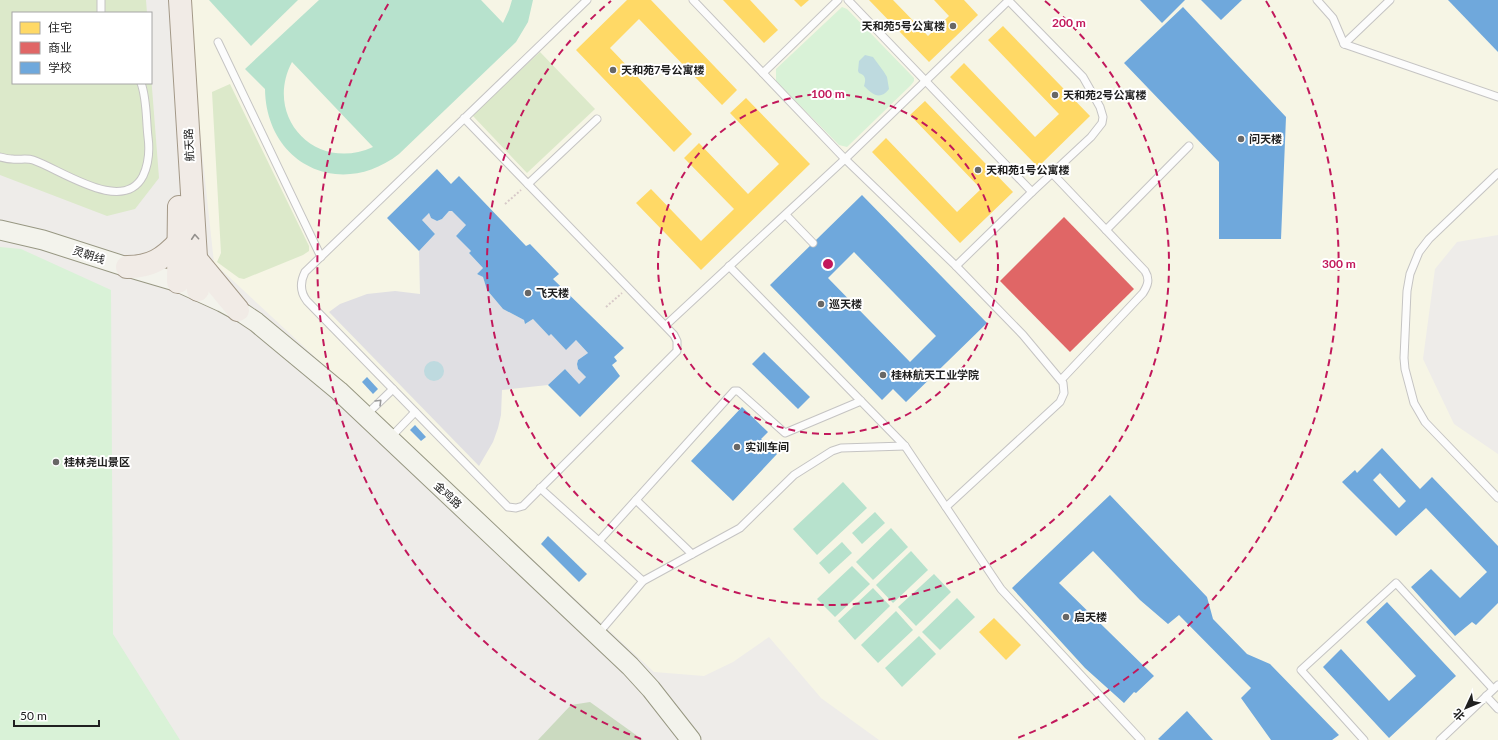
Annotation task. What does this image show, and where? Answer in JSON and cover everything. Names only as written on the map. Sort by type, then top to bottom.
[{"type":"main road","name":"航天路","points":[[171,0],[179,196],[178,282]]},
{"type":"main road","name":"航天路","points":[[180,0],[198,290]]},
{"type":"main road","name":"灵朝线","points":[[0,230],[43,240],[178,282]]},
{"type":"main road","points":[[127,267],[146,266],[155,262],[165,256],[179,242]]},
{"type":"main road","points":[[196,259],[238,310]]},
{"type":"main road","name":"金鸡路","points":[[178,282],[198,290],[238,310],[263,328],[339,391],[597,635],[651,689],[691,740]]},
{"type":"lane","points":[[101,0],[101,12]]},
{"type":"lane","points":[[464,118],[666,325],[674,335],[677,344],[677,351],[520,508],[508,507],[415,412],[407,398],[393,389],[304,298],[302,287],[303,277],[305,272],[464,118],[587,0]]},
{"type":"lane","points":[[693,0],[845,159],[956,266],[1023,335],[1063,383],[1064,393],[1060,402],[946,507]]},
{"type":"lane","points":[[763,73],[838,0]]},
{"type":"lane","points":[[848,0],[1032,192]]},
{"type":"lane","points":[[666,325],[786,215],[1009,0],[1083,77],[1093,94],[1103,117],[1102,123],[1098,130],[956,266]]},
{"type":"lane","points":[[1317,0],[1333,18],[1344,44],[1498,97]]},
{"type":"lane","points":[[1344,44],[1390,0]]},
{"type":"lane","points":[[218,42],[321,257]]},
{"type":"lane","points":[[0,157],[32,160],[66,176],[99,188],[122,192],[132,188],[140,180],[149,161],[150,149],[140,84]]},
{"type":"lane","points":[[528,184],[597,119]]},
{"type":"lane","points":[[1106,230],[1189,146]]},
{"type":"lane","points":[[1498,172],[1430,239],[1419,252],[1410,274],[1407,291],[1404,358],[1410,390],[1419,414],[1498,498]]},
{"type":"lane","points":[[1052,173],[1145,271],[1149,278],[1143,293],[1061,380]]},
{"type":"lane","points":[[786,215],[813,243]]},
{"type":"lane","points":[[729,266],[904,446],[1001,589],[1141,740]]},
{"type":"lane","points":[[365,416],[393,389]]},
{"type":"lane","points":[[599,542],[734,391],[738,391],[785,433],[861,401]]},
{"type":"lane","points":[[389,439],[415,412]]},
{"type":"lane","points":[[597,635],[643,581],[740,528],[794,475],[832,451],[850,447],[904,446]]},
{"type":"lane","points":[[540,488],[643,581]]},
{"type":"lane","points":[[636,500],[692,554]]},
{"type":"lane","points":[[1364,740],[1301,670],[1396,584],[1495,687],[1440,740]]},
{"type":"lane","points":[[1486,696],[1498,709]]},
{"type":"path","points":[[506,204],[528,184]]},
{"type":"path","points":[[606,308],[628,287]]},
{"type":"shaded area","name":"桂林航天工业学院","points":[[191,0],[1498,0],[1498,235],[1457,242],[1435,269],[1423,359],[1454,424],[1498,454],[1498,740],[879,740],[821,698],[769,637],[733,662],[704,676],[654,672],[214,263],[197,105]]},
{"type":"shaded area","points":[[449,211],[452,211],[466,225],[456,236],[471,251],[469,253],[483,268],[477,274],[483,277],[487,290],[503,309],[524,320],[525,324],[533,319],[549,336],[551,334],[566,350],[576,340],[588,353],[578,360],[578,369],[586,377],[579,384],[565,369],[548,385],[502,390],[501,415],[498,428],[493,442],[479,466],[329,312],[340,304],[367,294],[395,291],[420,294],[419,251],[435,234],[422,220],[429,213],[431,218],[437,221],[442,219]]},
{"type":"green space","points":[[0,0],[146,0],[147,12],[12,12],[12,84],[152,84],[159,178],[135,209],[107,216],[0,175]]},
{"type":"green space","points":[[209,0],[298,0],[251,46]]},
{"type":"green space","points":[[319,0],[481,0],[503,23],[512,0],[533,0],[528,22],[516,42],[399,154],[376,167],[353,174],[331,173],[310,167],[292,155],[278,137],[269,115],[265,89],[245,69]],"holes":[[[292,62],[373,147],[352,153],[332,152],[315,146],[300,135],[290,120],[284,102],[285,83]]]},
{"type":"green space","points":[[842,7],[847,9],[914,78],[911,85],[847,147],[839,145],[776,81],[776,69]]},
{"type":"green space","points":[[540,52],[595,109],[527,173],[472,115]]},
{"type":"green space","points":[[230,84],[309,246],[309,251],[303,255],[244,279],[239,278],[217,262],[221,253],[212,92]]},
{"type":"green space","name":"桂林尧山景区","points":[[0,247],[21,249],[111,290],[113,634],[180,740],[0,740]]},
{"type":"green space","points":[[843,482],[867,508],[817,555],[793,529]]},
{"type":"green space","points":[[875,512],[885,523],[862,544],[852,533]]},
{"type":"green space","points":[[891,528],[908,547],[873,580],[856,562]]},
{"type":"green space","points":[[842,542],[852,553],[829,574],[819,563]]},
{"type":"green space","points":[[911,551],[928,570],[893,603],[876,585]]},
{"type":"green space","points":[[852,566],[870,584],[835,617],[817,599]]},
{"type":"green space","points":[[934,574],[951,592],[916,626],[898,607]]},
{"type":"green space","points":[[873,588],[890,606],[855,640],[838,621]]},
{"type":"green space","points":[[957,598],[975,617],[940,650],[922,632]]},
{"type":"green space","points":[[896,611],[913,630],[878,663],[861,645]]},
{"type":"green space","points":[[919,636],[936,654],[902,687],[885,668]]},
{"type":"green space","points":[[590,702],[643,740],[538,740],[571,705]]},
{"type":"water","points":[[865,55],[873,57],[887,77],[889,89],[882,95],[873,94],[864,86],[865,78],[858,71],[859,61]]},
{"type":"water","points":[[434,361],[441,364],[444,371],[441,378],[434,381],[427,378],[424,371],[427,364]]},
{"type":"building: 住宅","name":"天和苑7号公寓楼","points":[[627,0],[651,0],[737,90],[722,105],[639,19],[610,48],[692,134],[674,152],[576,50]]},
{"type":"building: 住宅","points":[[723,0],[750,0],[778,30],[764,43]]},
{"type":"building: 住宅","points":[[794,0],[809,0],[801,7]]},
{"type":"building: 住宅","name":"天和苑5号公寓楼","points":[[869,0],[893,0],[928,36],[949,16],[934,0],[964,0],[978,15],[929,62]]},
{"type":"building: 住宅","name":"天和苑2号公寓楼","points":[[1003,26],[1090,116],[1038,167],[950,77],[964,63],[1035,137],[1059,114],[988,40]]},
{"type":"building: 住宅","points":[[746,98],[810,164],[701,270],[636,203],[651,189],[701,241],[734,209],[684,158],[699,143],[748,194],[779,164],[730,113]]},
{"type":"building: 住宅","name":"天和苑1号公寓楼","points":[[925,101],[1013,192],[960,243],[872,152],[886,138],[957,212],[981,189],[910,115]]},
{"type":"building: 住宅","points":[[994,618],[1021,645],[1006,660],[979,632]]},
{"type":"building: 商业","points":[[1064,217],[1134,289],[1070,352],[1000,281]]},
{"type":"building: 学校","points":[[1140,0],[1185,0],[1162,23]]},
{"type":"building: 学校","points":[[1201,0],[1242,0],[1221,20]]},
{"type":"building: 学校","points":[[1448,0],[1498,0],[1498,52]]},
{"type":"building: 学校","name":"问天楼","points":[[1183,7],[1286,117],[1281,239],[1219,239],[1219,162],[1124,63]]},
{"type":"building: 学校","name":"飞天楼","points":[[437,169],[451,184],[459,176],[526,246],[530,244],[559,274],[553,279],[624,348],[614,357],[617,361],[612,365],[620,376],[580,417],[548,385],[565,369],[579,384],[586,377],[578,369],[578,360],[588,353],[576,340],[566,350],[551,334],[549,336],[533,319],[525,324],[524,320],[503,309],[487,290],[483,277],[477,274],[483,268],[469,253],[471,251],[456,236],[466,225],[452,211],[449,211],[442,219],[437,221],[431,218],[429,213],[422,220],[435,234],[419,251],[387,218]]},
{"type":"building: 学校","name":"巡天楼","points":[[862,195],[987,323],[906,402],[893,389],[882,400],[770,285]],"holes":[[[854,252],[936,336],[910,362],[828,278]]]},
{"type":"building: 学校","points":[[764,352],[810,397],[798,409],[752,364]]},
{"type":"building: 学校","points":[[367,377],[378,389],[373,394],[362,382]]},
{"type":"building: 学校","name":"实训车间","points":[[742,407],[768,432],[761,439],[777,454],[733,501],[691,461]]},
{"type":"building: 学校","points":[[415,425],[426,437],[421,441],[410,430]]},
{"type":"building: 学校","points":[[1382,448],[1420,489],[1432,477],[1498,546],[1498,603],[1476,625],[1472,622],[1455,636],[1411,587],[1431,569],[1460,598],[1487,572],[1426,508],[1396,536],[1342,482],[1355,470],[1357,473]],"holes":[[[1380,473],[1406,501],[1399,508],[1373,480]]]},
{"type":"building: 学校","name":"启天楼","points":[[1110,495],[1207,597],[1213,619],[1247,654],[1270,664],[1339,735],[1332,740],[1271,740],[1241,698],[1251,688],[1179,615],[1168,624],[1140,600],[1093,551],[1059,583],[1154,676],[1136,693],[1134,692],[1124,703],[1085,668],[1012,588]]},
{"type":"building: 学校","points":[[548,536],[587,574],[579,582],[541,544]]},
{"type":"building: 学校","points":[[1387,602],[1456,676],[1389,738],[1323,667],[1341,649],[1389,701],[1416,676],[1366,622]]},
{"type":"building: 学校","points":[[1187,711],[1213,740],[1158,739]]},
{"type":"place","name":"天和苑5号公寓楼","points":[[953,26]]},
{"type":"place","name":"天和苑7号公寓楼","points":[[613,70]]},
{"type":"place","name":"天和苑2号公寓楼","points":[[1055,95]]},
{"type":"place","name":"问天楼","points":[[1241,139]]},
{"type":"place","name":"天和苑1号公寓楼","points":[[978,170]]},
{"type":"place","name":"飞天楼","points":[[528,293]]},
{"type":"place","name":"巡天楼","points":[[821,304]]},
{"type":"place","name":"桂林航天工业学院","points":[[883,375]]},
{"type":"place","name":"实训车间","points":[[737,447]]},
{"type":"place","name":"桂林尧山景区","points":[[56,462]]},
{"type":"place","name":"启天楼","points":[[1066,617]]}]
